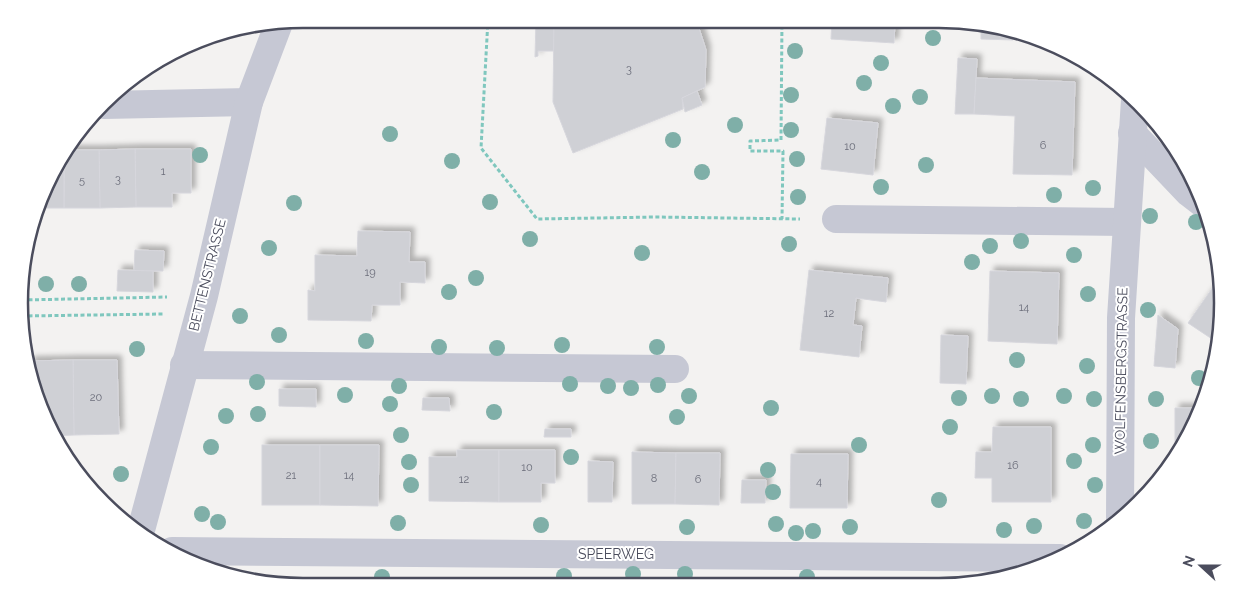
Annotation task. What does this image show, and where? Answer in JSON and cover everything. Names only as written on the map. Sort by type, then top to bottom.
[{"type":"street","name":"BETTENSTRASSE","points":[[143,527],[201,304],[249,102],[277,29]]},
{"type":"street","points":[[111,105],[249,102]]},
{"type":"street","name":"WOLFENSBERGSTRASSE","points":[[1120,510],[1120,318],[1134,109]]},
{"type":"street","points":[[1132,133],[1192,196]]},
{"type":"street","points":[[836,219],[1126,222]]},
{"type":"street","points":[[184,365],[675,369]]},
{"type":"street","name":"SPEERWEG","points":[[183,551],[1043,558]]},
{"type":"path","points":[[488,28],[481,148],[537,219],[656,217],[793,219]]},
{"type":"path","points":[[782,28],[781,140],[750,140],[750,151],[782,151],[782,219]]},
{"type":"path","points":[[28,300],[201,304]]},
{"type":"path","points":[[28,316],[201,304]]},
{"type":"building","points":[[536,28],[554,28],[554,51],[538,51],[538,56],[535,57]]},
{"type":"building","points":[[554,28],[699,28],[706,50],[705,87],[682,98],[683,109],[573,153],[553,102]]},
{"type":"building","points":[[832,28],[895,28],[894,43],[831,39]]},
{"type":"building","points":[[981,31],[1009,37],[1013,38],[1013,40],[981,39]]},
{"type":"building","points":[[958,58],[977,59],[974,114],[955,114]]},
{"type":"building","points":[[976,78],[1075,82],[1072,175],[1013,174],[1015,116],[974,114]]},
{"type":"building","points":[[697,91],[702,105],[685,112],[682,98]]},
{"type":"building","points":[[827,118],[878,123],[873,175],[821,169]]},
{"type":"building","points":[[135,149],[191,149],[191,193],[172,193],[172,207],[136,207]]},
{"type":"building","points":[[135,149],[136,207],[100,208],[99,150]]},
{"type":"building","points":[[74,150],[99,150],[100,208],[64,208],[65,164]]},
{"type":"building","points":[[64,165],[64,208],[44,208]]},
{"type":"building","points":[[358,231],[410,232],[409,262],[425,262],[425,283],[400,282],[400,305],[372,305],[371,321],[308,320],[308,290],[315,291],[315,255],[357,256]]},
{"type":"building","points":[[135,250],[164,251],[163,271],[134,271]]},
{"type":"building","points":[[118,270],[153,271],[153,292],[117,291]]},
{"type":"building","points":[[809,270],[888,278],[886,302],[856,298],[853,325],[862,326],[859,357],[800,350]]},
{"type":"building","points":[[990,271],[1059,273],[1057,344],[988,341]]},
{"type":"building","points":[[1213,287],[1214,303],[1211,338],[1188,323]]},
{"type":"building","points":[[1158,315],[1178,329],[1175,368],[1154,366]]},
{"type":"building","points":[[941,335],[968,336],[966,384],[940,383]]},
{"type":"building","points":[[73,360],[117,360],[119,434],[74,435]]},
{"type":"building","points":[[73,360],[74,435],[61,436],[42,392],[34,361]]},
{"type":"building","points":[[279,389],[316,389],[316,407],[279,406]]},
{"type":"building","points":[[423,398],[449,398],[450,411],[422,410]]},
{"type":"building","points":[[1175,408],[1193,408],[1177,441],[1175,444]]},
{"type":"building","points":[[993,427],[1051,427],[1051,502],[992,502],[992,478],[975,478],[976,452],[992,452]]},
{"type":"building","points":[[545,429],[571,429],[571,437],[544,437]]},
{"type":"building","points":[[262,445],[320,445],[320,505],[262,505]]},
{"type":"building","points":[[320,445],[379,445],[378,506],[320,505]]},
{"type":"building","points":[[457,450],[499,450],[499,502],[429,501],[429,457],[457,457]]},
{"type":"building","points":[[499,450],[555,450],[555,483],[541,483],[541,502],[499,502]]},
{"type":"building","points":[[632,452],[676,453],[675,504],[632,504]]},
{"type":"building","points":[[676,453],[720,453],[719,505],[675,504]]},
{"type":"building","points":[[791,454],[848,454],[847,508],[790,508]]},
{"type":"building","points":[[588,461],[613,462],[612,502],[588,502]]},
{"type":"building","points":[[742,480],[766,480],[765,503],[741,503]]}]
